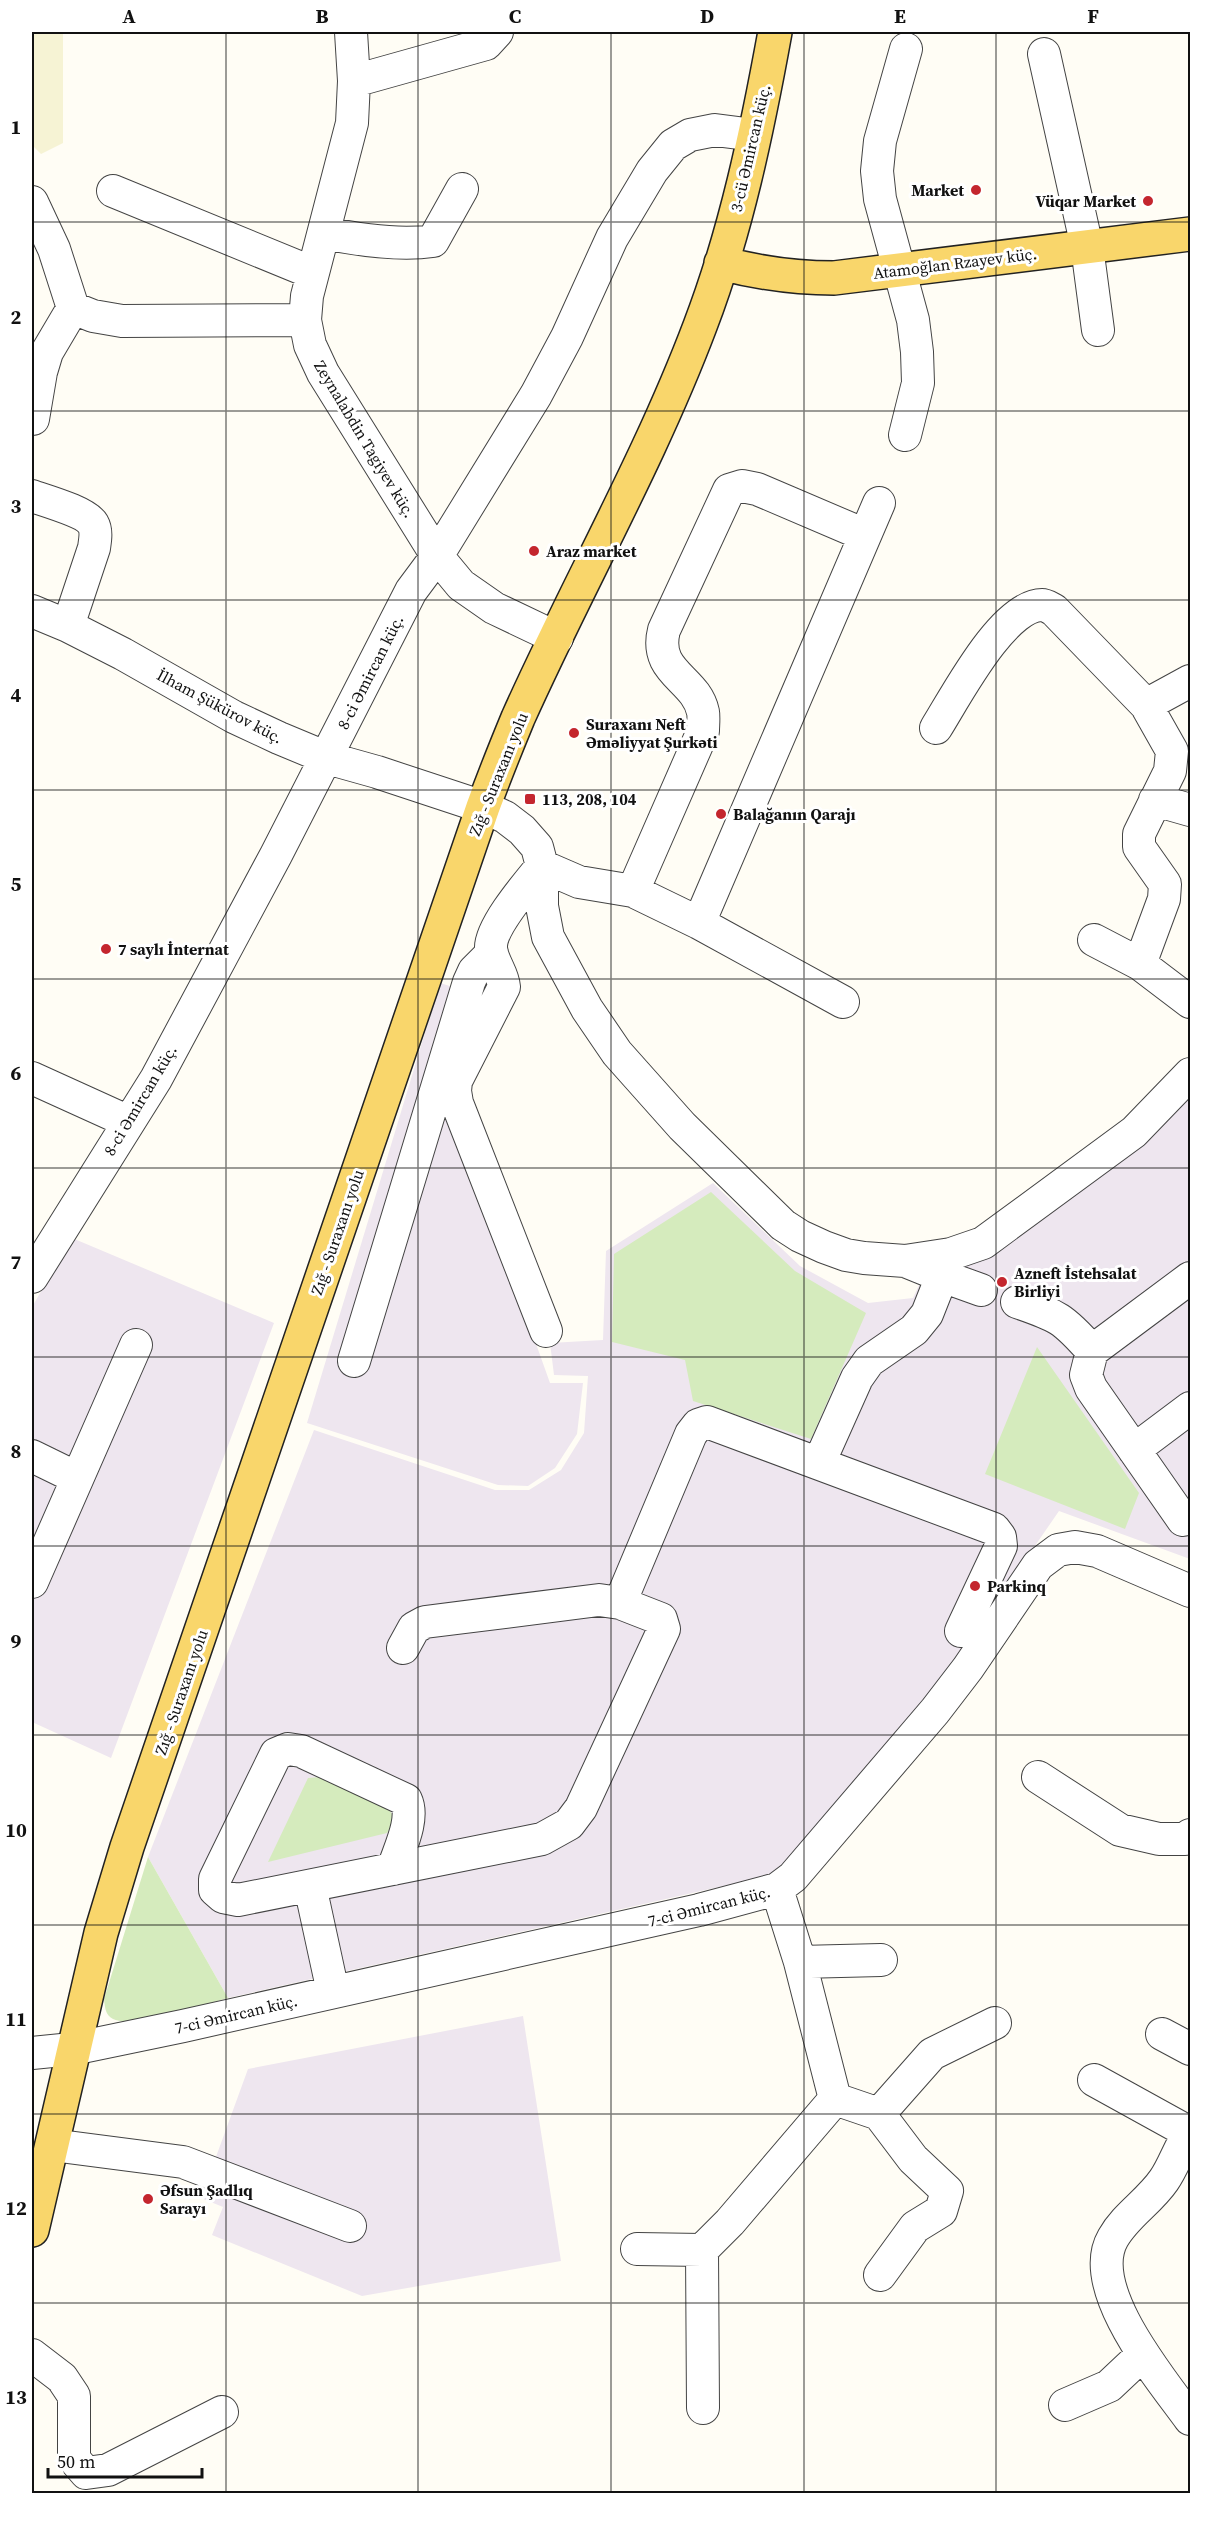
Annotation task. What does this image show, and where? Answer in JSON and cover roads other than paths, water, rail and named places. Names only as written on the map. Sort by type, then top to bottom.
[{"type":"main road","name":"3-cü Əmircan küç.","points":[[721,262],[754,135],[775,32]]},
{"type":"main road","name":"Atamoğlan Rzayev küç.","points":[[721,262],[755,272],[795,278],[834,278],[1191,234]]},
{"type":"main road","name":"Zığ - Suraxanı yolu","points":[[32,2230],[72,2049],[101,1933],[127,1847],[483,807],[518,718],[671,399],[701,324],[721,262]]},
{"type":"street","name":"Zeynalabdin Tagiyev küç.","points":[[351,32],[354,81],[352,123],[313,273],[305,320],[310,345],[323,372],[437,556],[461,585],[494,608],[557,638]]},
{"type":"street","points":[[354,81],[486,44],[497,32]]},
{"type":"street","points":[[905,435],[918,383],[913,320],[880,200],[877,171],[880,141],[906,49]]},
{"type":"street","points":[[1044,54],[1087,247],[1098,330]]},
{"type":"street","name":"8-ci Əmircan küç.","points":[[32,1277],[156,1079],[327,758],[411,591],[437,556],[536,395],[567,337],[612,238],[652,171],[673,146],[690,135],[715,130],[754,135]]},
{"type":"street","points":[[324,233],[362,240],[422,243],[433,241],[462,189]]},
{"type":"street","points":[[113,191],[313,273]]},
{"type":"street","points":[[32,202],[54,249],[73,308],[47,352],[33,419]]},
{"type":"street","points":[[73,308],[93,316],[122,321],[305,320]]},
{"type":"street","points":[[633,891],[703,731],[703,711],[694,694],[667,662],[660,646],[664,630],[729,490],[742,486],[757,489],[865,535]]},
{"type":"street","points":[[32,496],[85,516],[93,524],[96,537],[94,549],[43,622]]},
{"type":"street","points":[[699,923],[879,503]]},
{"type":"street","points":[[936,728],[989,642],[1025,608],[1043,605],[1054,610],[1146,705],[1173,751],[1170,771],[1139,834],[1139,847],[1165,884],[1164,899],[1140,964]]},
{"type":"street","name":"İlham Şükürov küç.","points":[[43,622],[123,654],[234,717],[327,758],[377,771],[483,807],[505,817],[522,830],[537,847],[542,866]]},
{"type":"street","points":[[1146,705],[1191,681]]},
{"type":"street","points":[[1155,800],[1191,810]]},
{"type":"street","points":[[542,866],[579,882],[633,891],[699,923],[843,1002]]},
{"type":"street","points":[[542,866],[518,894],[495,933],[491,944],[492,953],[503,978],[504,987],[456,1081],[455,1091],[457,1103],[546,1331]]},
{"type":"street","points":[[542,866],[542,906],[548,938],[581,999],[617,1053],[682,1126],[783,1225],[800,1236],[846,1255],[905,1261],[951,1254],[983,1244],[1134,1132],[1191,1074]]},
{"type":"street","points":[[1094,940],[1140,964],[1191,1002]]},
{"type":"street","points":[[354,1361],[469,982],[474,971],[492,953]]},
{"type":"street","points":[[32,1078],[129,1122]]},
{"type":"street","points":[[905,1261],[981,1290]]},
{"type":"street","points":[[819,1462],[857,1378],[869,1361],[914,1330],[927,1314],[942,1276]]},
{"type":"street","points":[[1183,1520],[1091,1388],[1086,1375],[1092,1351],[1191,1278]]},
{"type":"street","points":[[1017,1302],[1055,1315],[1070,1325],[1092,1351]]},
{"type":"street","points":[[32,1582],[136,1345]]},
{"type":"street","points":[[1134,1450],[1191,1408]]},
{"type":"street","points":[[620,1603],[691,1434],[698,1425],[707,1422],[994,1529],[1000,1537],[1001,1546],[961,1631]]},
{"type":"street","points":[[32,1456],[77,1478]]},
{"type":"street","name":"7-ci Əmircan küç.","points":[[32,2053],[72,2049],[333,1992],[699,1910],[777,1888],[793,1877],[935,1711],[968,1668],[1038,1565],[1058,1550],[1075,1547],[1097,1551],[1191,1591]]},
{"type":"street","points":[[393,1869],[409,1819],[410,1809],[406,1800],[301,1751],[288,1749],[276,1754],[215,1879],[214,1890],[223,1897],[238,1900],[310,1886],[542,1839],[569,1824],[581,1808],[664,1629],[661,1619],[620,1603],[599,1600],[425,1622],[414,1628],[403,1648]]},
{"type":"street","points":[[1038,1777],[1120,1830],[1159,1839],[1185,1839],[1191,1835]]},
{"type":"street","points":[[310,1886],[333,1992]]},
{"type":"street","points":[[777,1888],[800,1962],[834,2099]]},
{"type":"street","points":[[800,1962],[880,1960]]},
{"type":"street","points":[[879,2114],[932,2054],[995,2024]]},
{"type":"street","points":[[1162,2034],[1191,2049]]},
{"type":"street","points":[[1094,2080],[1190,2133],[1163,2181],[1126,2218],[1111,2241],[1105,2270],[1117,2308],[1143,2354],[1191,2419]]},
{"type":"street","points":[[834,2099],[879,2114],[913,2159],[947,2191],[941,2211],[915,2227],[880,2275]]},
{"type":"street","points":[[703,2408],[702,2250],[730,2222],[834,2099]]},
{"type":"street","points":[[51,2145],[168,2158],[183,2162],[350,2226]]},
{"type":"street","points":[[637,2249],[702,2250]]},
{"type":"street","points":[[1065,2405],[1109,2385],[1143,2354]]},
{"type":"street","points":[[32,2355],[62,2378],[74,2396],[74,2459],[86,2473],[108,2470],[222,2412]]},
{"type":"place","name":"Market","points":[[976,190]]},
{"type":"place","name":"Vüqar Market","points":[[1148,201]]},
{"type":"place","name":"Araz market","points":[[534,551]]},
{"type":"place","name":"Suraxanı Neft Əməliyyat Şurkəti","points":[[574,733]]},
{"type":"place","name":"113, 208, 104","points":[[530,799]]},
{"type":"place","name":"Balağanın Qarajı","points":[[721,814]]},
{"type":"place","name":"7 saylı İnternat","points":[[106,949]]},
{"type":"place","name":"Azneft İstehsalat Birliyi","points":[[1002,1282]]},
{"type":"place","name":"Parkinq","points":[[975,1586]]},
{"type":"place","name":"Əfsun Şadlıq Sarayı","points":[[148,2199]]}]
